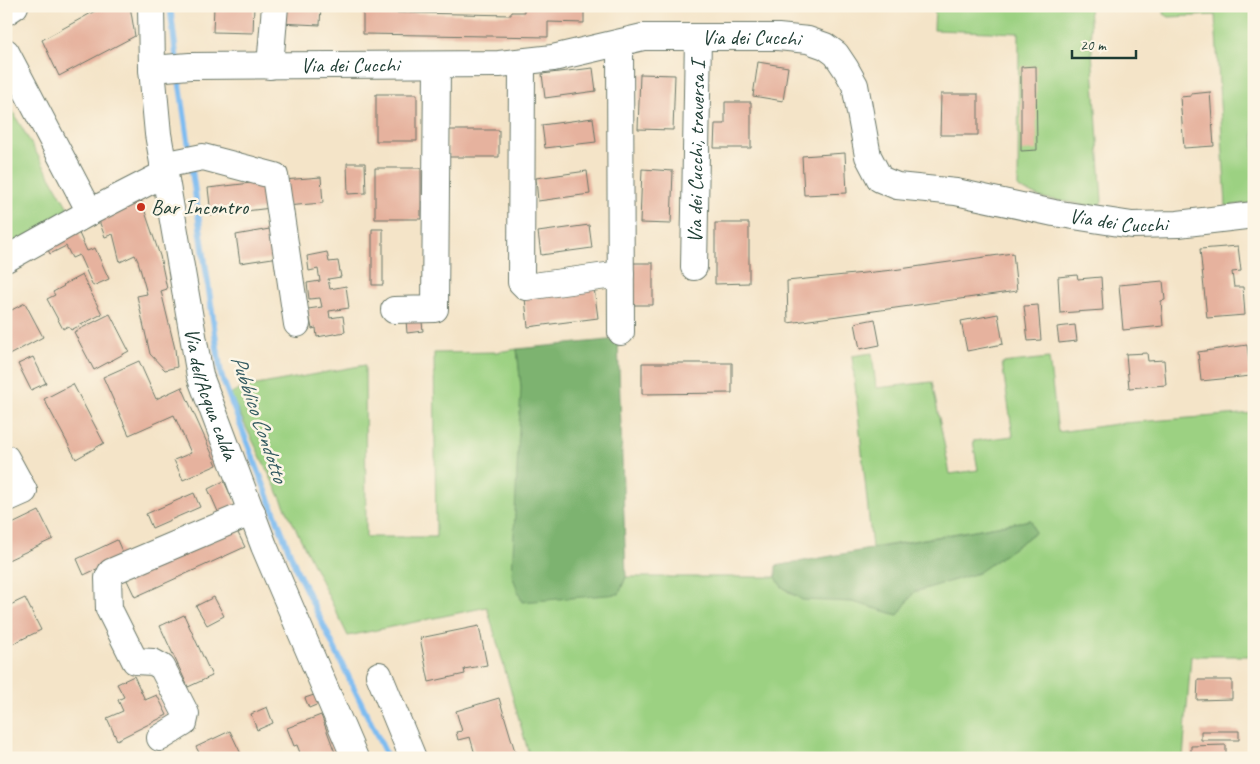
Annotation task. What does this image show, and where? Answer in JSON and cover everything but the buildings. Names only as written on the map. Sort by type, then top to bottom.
[{"type":"street","points":[[6,12],[15,6]]},
{"type":"street","name":"Via dell'Acqua calda","points":[[151,6],[152,69],[158,134],[176,164],[200,376],[252,512],[355,758]]},
{"type":"street","points":[[270,66],[275,6]]},
{"type":"street","name":"Via dei Cucchi","points":[[152,69],[190,66],[499,64],[553,58],[643,38],[778,37],[808,40],[825,46],[836,54],[846,69],[855,85],[868,156],[880,179],[897,186],[956,192],[1054,213],[1132,225],[1178,224],[1254,215]]},
{"type":"street","name":"Via dei Cucchi, traversa I","points":[[694,267],[698,38]]},
{"type":"street","points":[[620,43],[621,332]]},
{"type":"street","points":[[6,52],[90,212]]},
{"type":"street","points":[[522,62],[521,282],[526,286],[621,274]]},
{"type":"street","points":[[394,310],[435,309],[436,65]]},
{"type":"street","points":[[6,259],[176,164],[203,157],[275,176],[297,324]]},
{"type":"street","points":[[6,458],[24,491],[6,500]]},
{"type":"street","points":[[160,738],[184,723],[186,714],[162,668],[153,662],[135,661],[109,610],[108,578],[111,572],[252,512]]},
{"type":"street","points":[[378,675],[413,758]]},
{"type":"green space","points":[[935,6],[1089,6],[1102,201],[1098,207],[1043,198],[1018,188],[1019,33],[934,30]]},
{"type":"green space","points":[[1163,6],[1254,6],[1254,203],[1226,206],[1215,15],[1169,17],[1164,14]]},
{"type":"green space","points":[[6,100],[71,213],[6,249]]},
{"type":"green space","points":[[618,339],[626,577],[619,594],[522,602],[512,575],[521,387],[517,349]]},
{"type":"green space","points":[[517,349],[521,387],[619,594],[626,577],[776,577],[791,594],[800,598],[859,603],[898,615],[914,592],[978,573],[1035,533],[1031,520],[872,548],[852,356],[872,353],[876,388],[932,382],[950,474],[978,470],[973,441],[1013,436],[1002,363],[1049,358],[1058,432],[1124,423],[1254,413],[1254,656],[1191,656],[1183,758],[530,758],[487,607],[348,636],[230,394],[246,387],[365,365],[366,537],[436,537],[434,353],[497,352]]},
{"type":"green space","points":[[1031,520],[1035,533],[978,573],[914,592],[898,615],[853,602],[802,600],[781,586],[776,577],[776,566]]},
{"type":"waterway","name":"Pubblico Condotto","points":[[170,6],[177,62]]},
{"type":"waterway","name":"Pubblico Condotto","points":[[178,72],[190,154]]},
{"type":"waterway","name":"Pubblico Condotto","points":[[191,164],[221,375],[297,571],[388,758]]},
{"type":"place","name":"Bar Incontro","points":[[141,207]]}]
